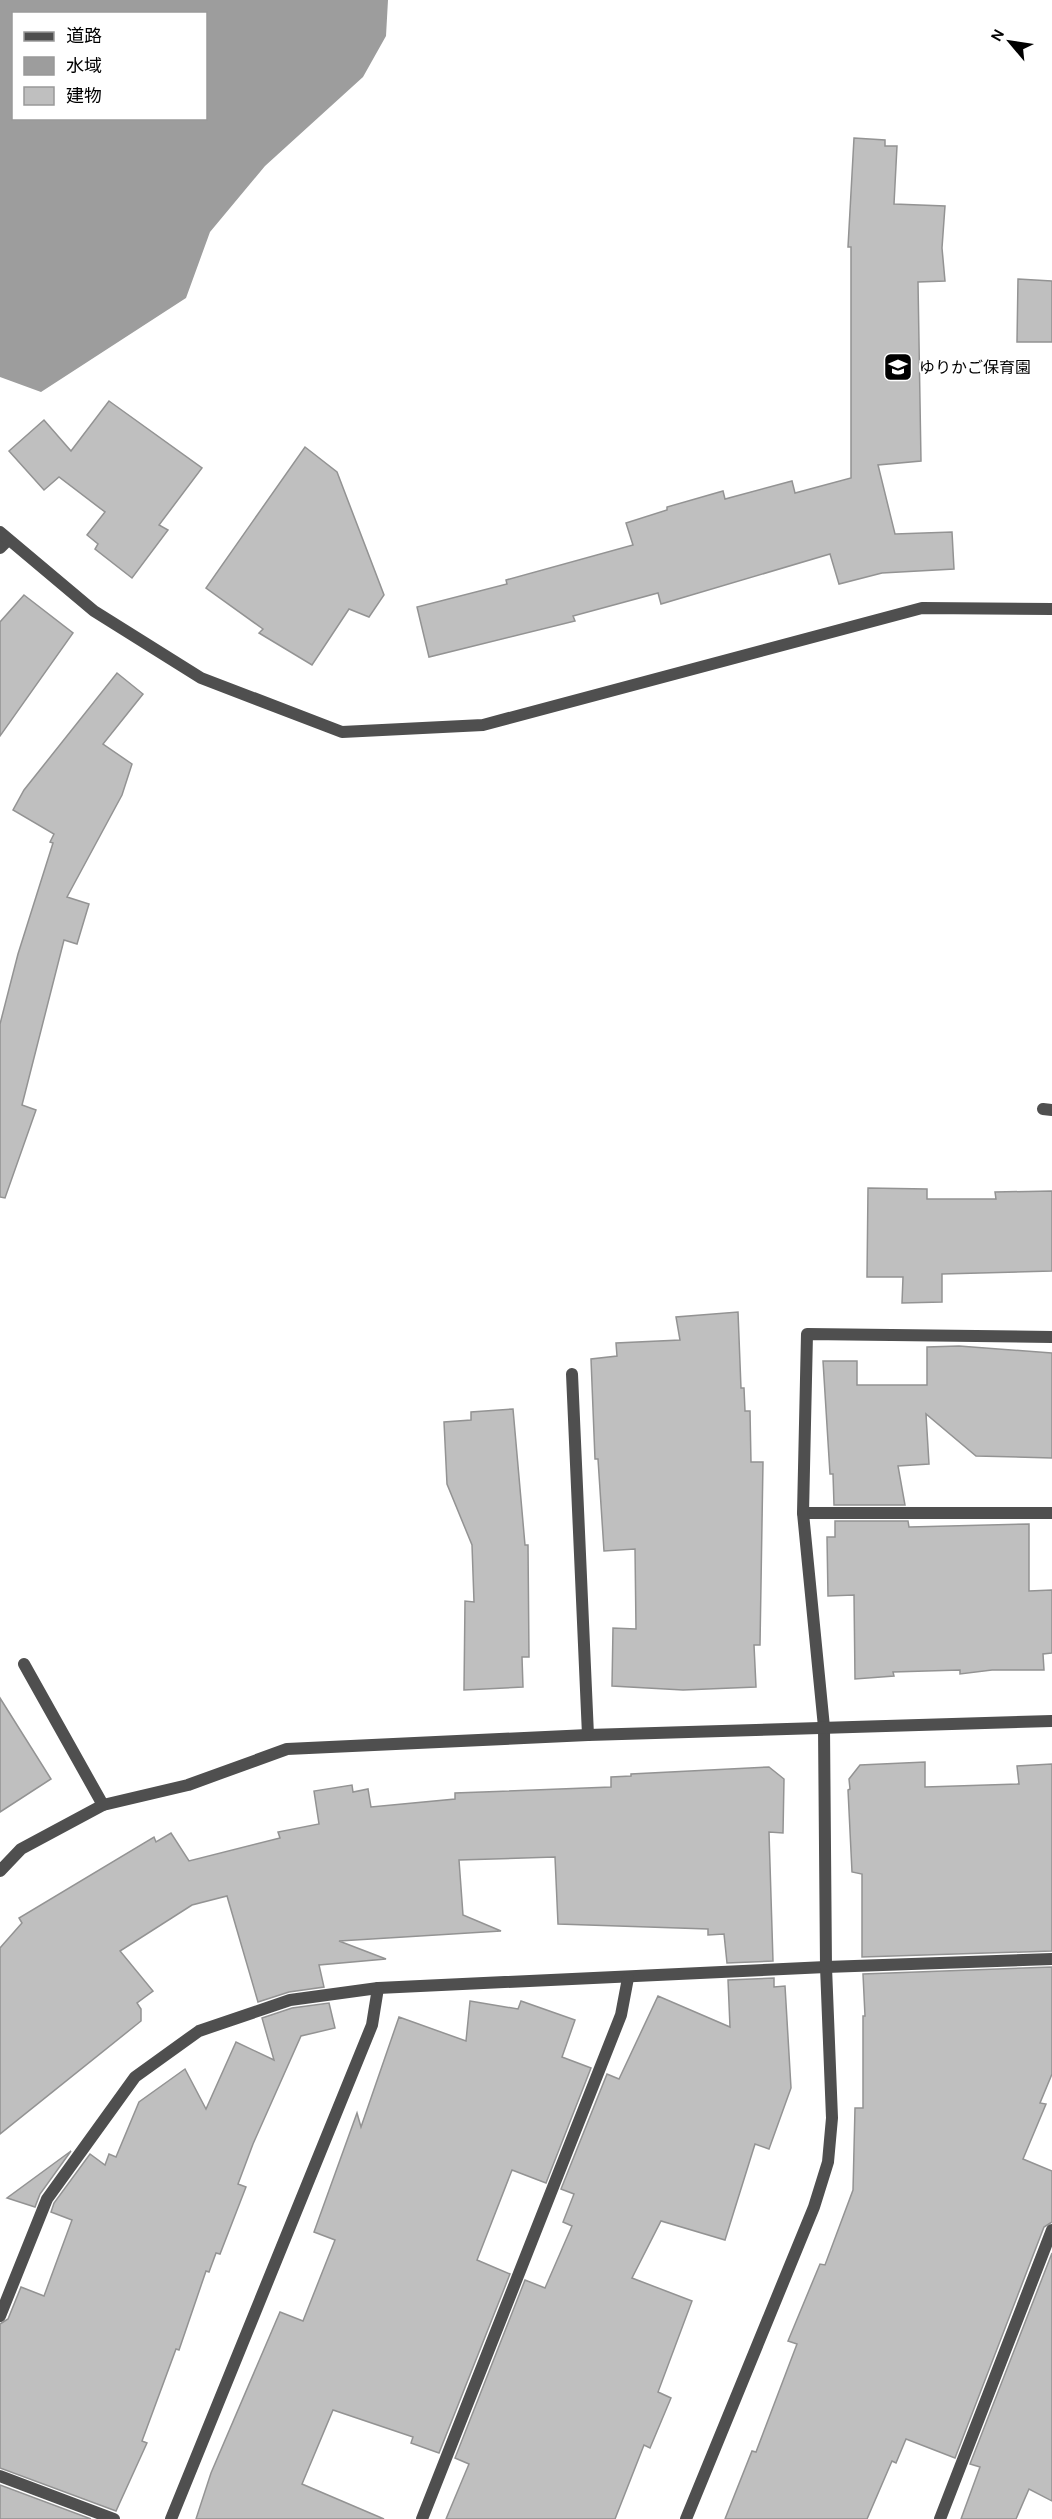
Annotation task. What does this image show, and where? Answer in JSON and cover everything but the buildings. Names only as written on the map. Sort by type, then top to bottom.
[{"type":"street","points":[[3,540],[94,611],[201,678],[342,732],[483,725],[922,608],[1052,609]]},
{"type":"street","points":[[686,2519],[814,2207],[828,2162],[832,2118],[826,1967],[824,1727],[803,1513],[807,1334],[1052,1337]]},
{"type":"street","points":[[572,1374],[588,1735]]},
{"type":"street","points":[[803,1513],[1052,1513]]},
{"type":"street","points":[[24,1664],[103,1805]]},
{"type":"street","points":[[0,1871],[21,1849],[103,1805],[189,1785],[287,1749],[588,1735],[1052,1721]]},
{"type":"street","points":[[0,2316],[47,2199],[135,2077],[199,2031],[290,2000],[378,1989],[826,1967],[1052,1959]]},
{"type":"street","points":[[422,2519],[621,2015],[628,1978]]},
{"type":"street","points":[[171,2519],[372,2025],[378,1989]]},
{"type":"street","points":[[940,2519],[1052,2230]]},
{"type":"street","points":[[0,2476],[114,2519]]},
{"type":"water","points":[[0,0],[388,0],[386,36],[363,77],[265,166],[210,232],[186,298],[41,392],[0,377]]},
{"type":"place","name":"ゆりかご保育園","points":[[898,367]]}]
